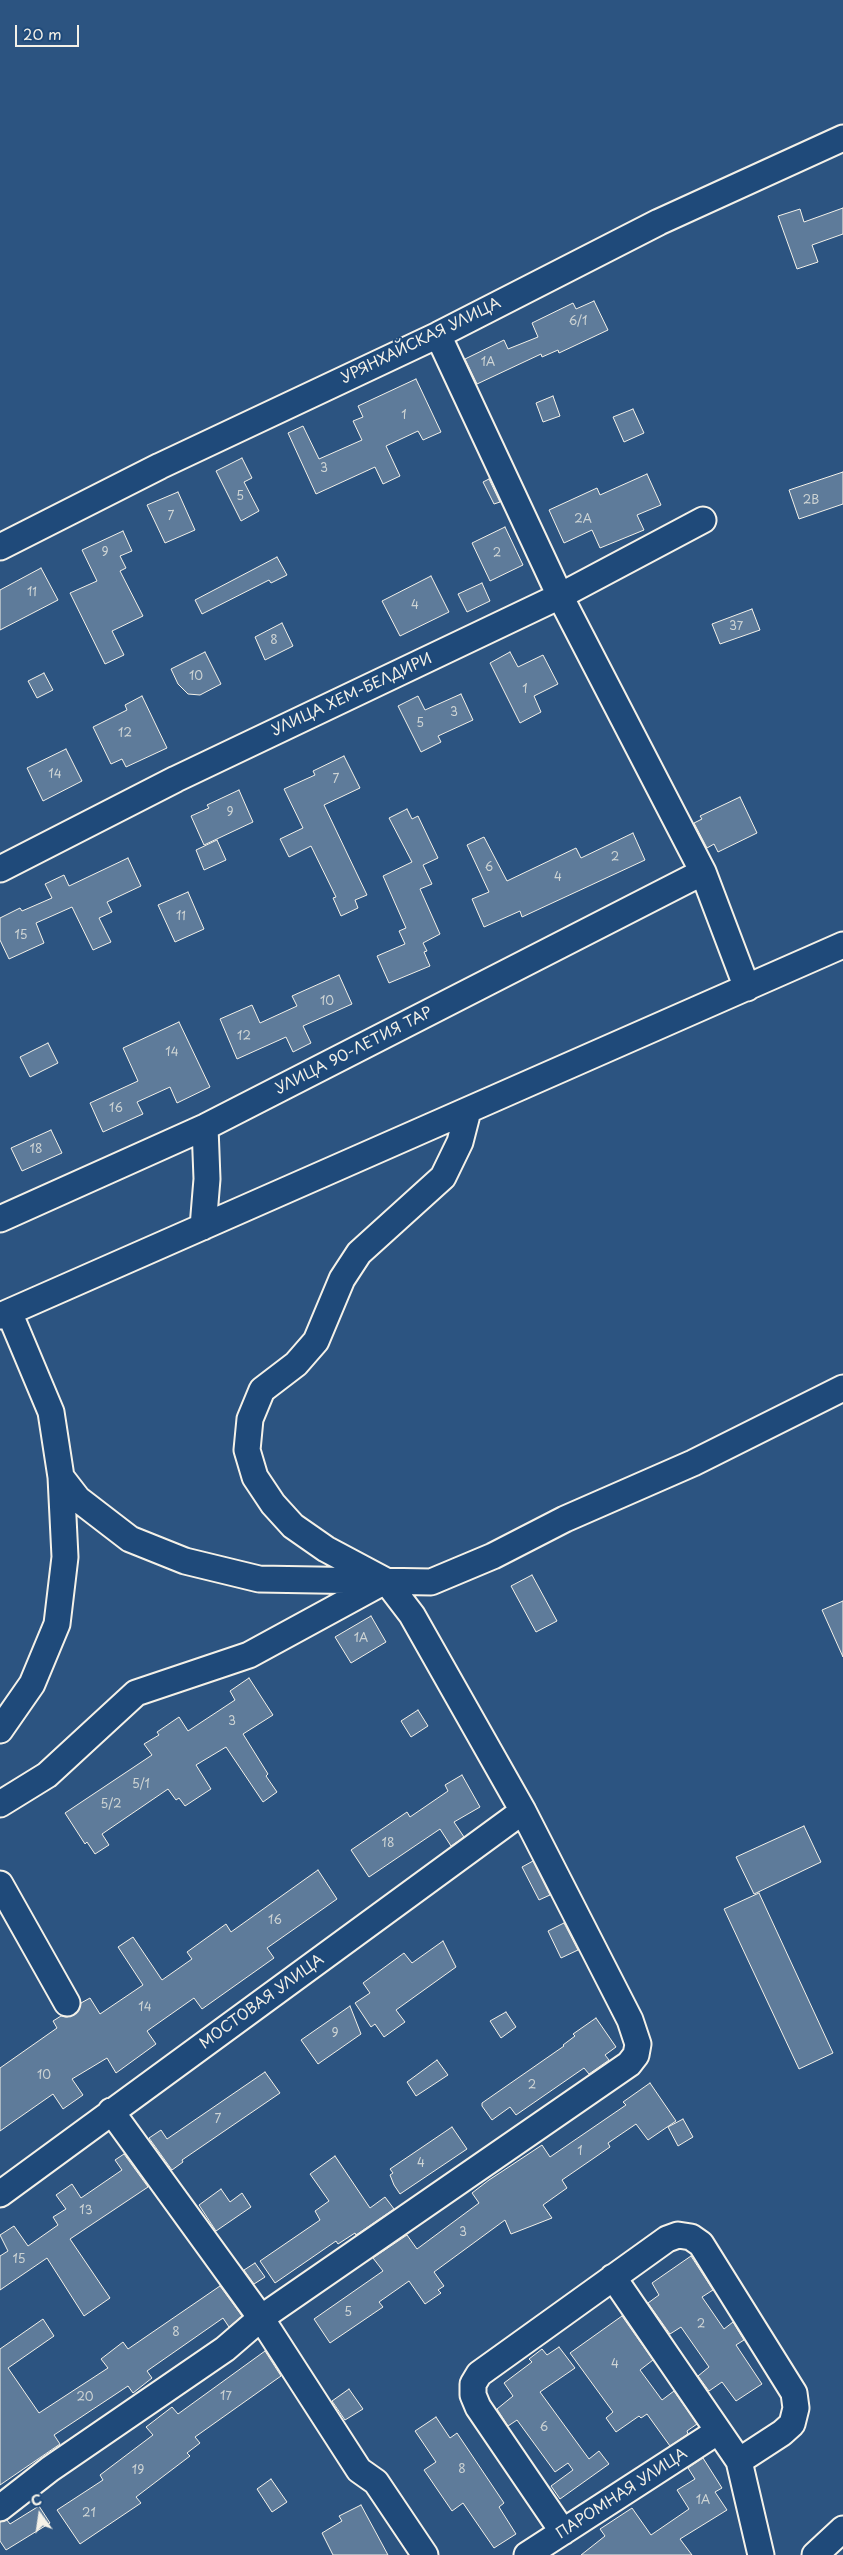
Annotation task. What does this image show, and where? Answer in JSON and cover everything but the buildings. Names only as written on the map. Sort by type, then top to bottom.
[{"type":"street","name":"УРЯНХАЙСКАЯ УЛИЦА","points":[[0,547],[160,466],[438,335],[659,222],[843,138]]},
{"type":"street","points":[[438,335],[560,596],[702,872],[747,988]]},
{"type":"street","name":"УЛИЦА ХЕМ-БЕЛДИРИ","points":[[0,869],[176,779],[560,596],[703,520]]},
{"type":"street","name":"УЛИЦА 90-ЛЕТИЯ ТАР","points":[[0,1219],[205,1127],[702,872]]},
{"type":"street","points":[[0,1730],[32,1684],[58,1624],[65,1557],[60,1476],[51,1412],[4,1314],[843,946]]},
{"type":"street","points":[[0,2508],[50,2469],[225,2349],[262,2318],[629,2064],[636,2055],[638,2044],[630,2020],[523,1811],[412,1615],[386,1581],[326,1549],[293,1526],[273,1504],[255,1477],[247,1450],[250,1419],[262,1390],[296,1364],[316,1341],[342,1279],[359,1253],[443,1176],[460,1142],[468,1111]]},
{"type":"street","points":[[203,1227],[206,1179],[205,1127]]},
{"type":"street","points":[[60,1476],[78,1499],[130,1539],[185,1561],[259,1579],[431,1582],[493,1556],[565,1519],[693,1463],[843,1388]]},
{"type":"street","points":[[0,1804],[47,1775],[136,1693],[249,1655],[386,1581]]},
{"type":"street","name":"МОСТОВАЯ УЛИЦА","points":[[0,2194],[523,1811]]},
{"type":"street","points":[[0,1884],[67,2003]]},
{"type":"street","points":[[111,2111],[262,2318],[359,2470],[376,2482],[425,2555]]},
{"type":"street","points":[[564,2532],[478,2407],[473,2395],[473,2384],[479,2374],[612,2277],[668,2238],[678,2235],[691,2237],[700,2244],[794,2393],[796,2408],[792,2424],[782,2434],[739,2461]]},
{"type":"street","points":[[612,2277],[717,2432],[739,2461],[762,2555]]},
{"type":"street","name":"ПАРОМНАЯ УЛИЦА","points":[[527,2555],[717,2432]]},
{"type":"street","points":[[815,2555],[843,2529]]}]
